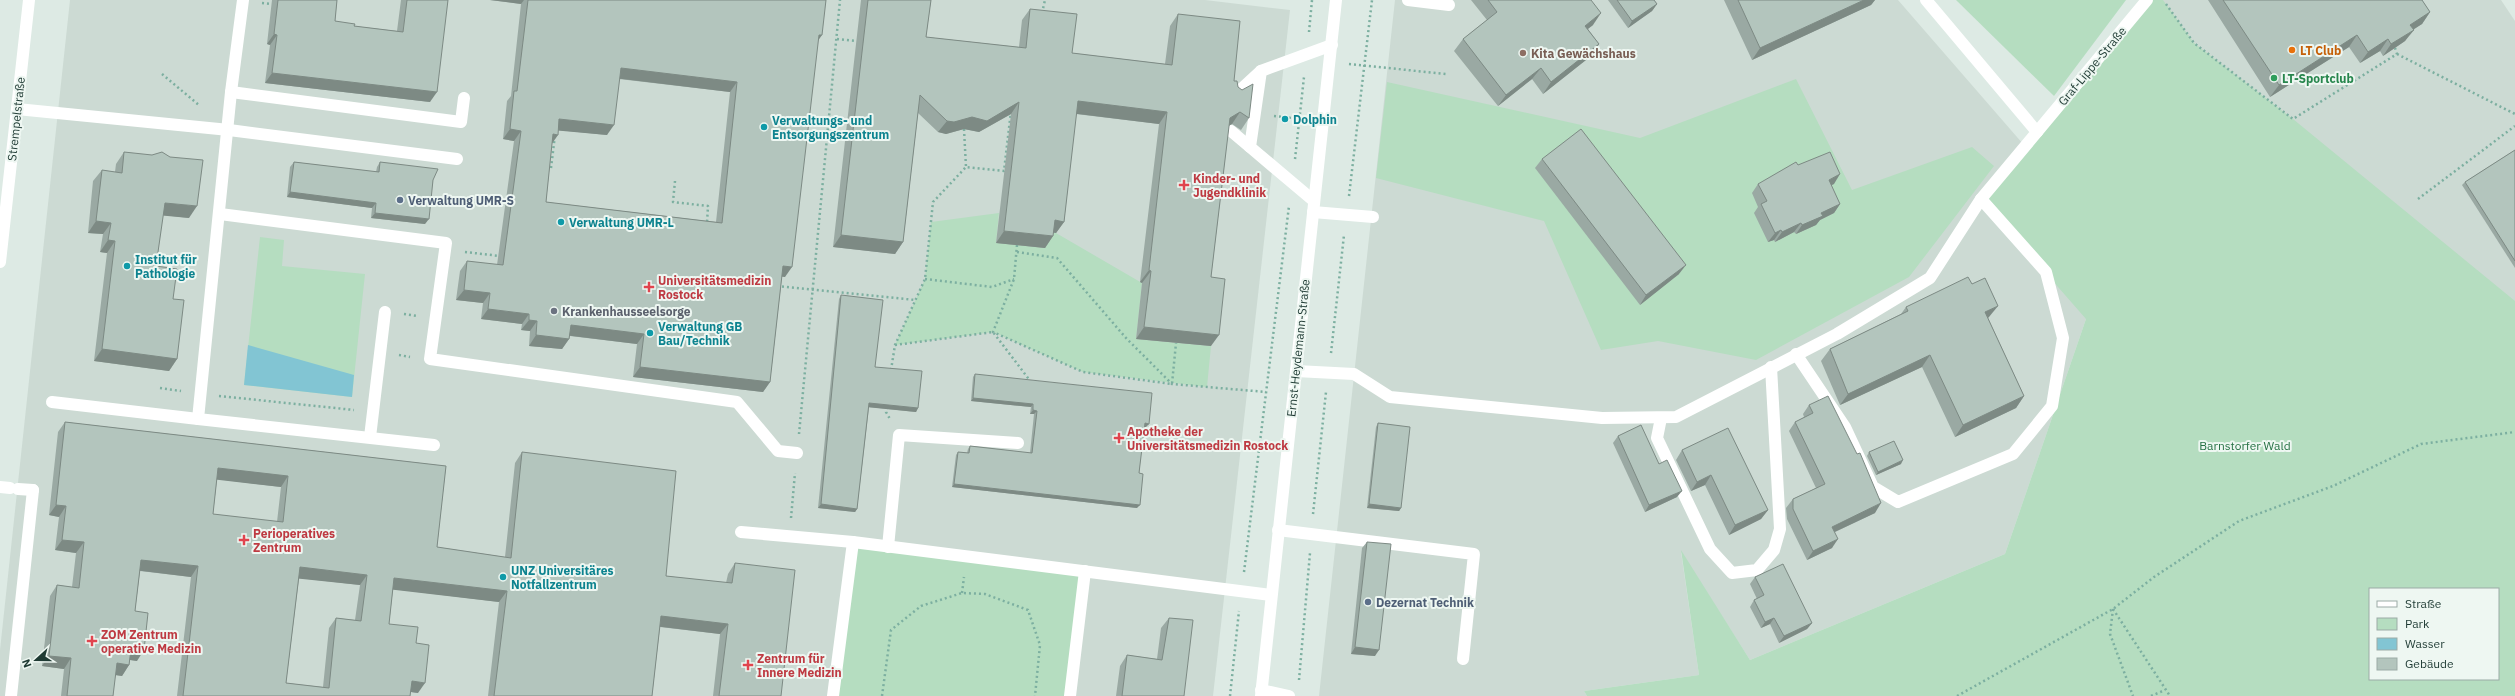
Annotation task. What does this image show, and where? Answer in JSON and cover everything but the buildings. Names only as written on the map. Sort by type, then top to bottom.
[{"type":"street","name":"Strempelstraße","points":[[0,262],[29,0]]},
{"type":"street","points":[[198,419],[229,130],[231,92],[243,0]]},
{"type":"street","name":"Ernst-Heydemann-Straße","points":[[1261,693],[1336,0]]},
{"type":"street","points":[[1408,0],[1449,6]]},
{"type":"street","points":[[1926,0],[2037,132]]},
{"type":"street","name":"Graf-Lippe-Straße","points":[[1296,371],[1354,374],[1390,397],[1602,418],[1676,417],[1837,334],[1930,278],[1981,199],[2147,0]]},
{"type":"street","points":[[1236,94],[1261,71],[1332,46]]},
{"type":"street","points":[[1250,147],[1261,71]]},
{"type":"street","points":[[231,92],[461,122],[464,98]]},
{"type":"street","points":[[17,109],[229,130],[457,159]]},
{"type":"street","points":[[1231,131],[1292,181],[1314,206],[1347,216],[1373,217]]},
{"type":"street","points":[[1796,354],[1845,427],[1873,486],[1898,502],[2013,454],[2052,406],[2063,338],[2046,272],[1981,199]]},
{"type":"street","points":[[220,214],[446,243],[430,359],[737,402],[778,451],[797,453]]},
{"type":"street","points":[[370,437],[385,312]]},
{"type":"street","points":[[1661,418],[1657,438],[1710,549],[1732,573],[1757,570],[1774,550],[1780,528],[1771,367]]},
{"type":"street","points":[[52,402],[434,444]]},
{"type":"street","points":[[888,547],[899,435],[1018,443]]},
{"type":"street","points":[[9,488],[33,490],[11,696]]},
{"type":"street","points":[[1278,530],[1474,554],[1463,659]]},
{"type":"street","points":[[741,532],[853,542],[1271,595]]},
{"type":"street","points":[[834,696],[853,542]]},
{"type":"street","points":[[1070,696],[1086,571]]},
{"type":"street","points":[[1261,693],[1294,692]]},
{"type":"path","points":[[789,536],[840,0]]},
{"type":"path","points":[[1042,15],[1045,0]]},
{"type":"path","points":[[1230,696],[1241,591],[1292,181],[1312,0]]},
{"type":"path","points":[[1294,692],[1328,372],[1372,0]]},
{"type":"path","points":[[2163,0],[2194,43],[2292,118],[2397,54]]},
{"type":"path","points":[[836,39],[856,41]]},
{"type":"path","points":[[2395,48],[2397,54],[2515,114]]},
{"type":"path","points":[[1363,66],[1446,74]]},
{"type":"path","points":[[162,74],[229,130]]},
{"type":"path","points":[[966,167],[1004,171],[1012,108]]},
{"type":"path","points":[[1254,115],[1323,122]]},
{"type":"path","points":[[2418,200],[2515,126]]},
{"type":"path","points":[[891,375],[895,346],[925,279],[933,202],[966,167],[964,128]]},
{"type":"path","points":[[551,168],[556,130]]},
{"type":"path","points":[[674,181],[673,202],[708,206],[706,229]]},
{"type":"path","points":[[993,332],[1014,279],[1017,245]]},
{"type":"path","points":[[445,250],[507,257]]},
{"type":"path","points":[[1017,252],[1057,258],[1126,338],[1172,384]]},
{"type":"path","points":[[925,279],[992,287],[1014,279]]},
{"type":"path","points":[[773,286],[915,300]]},
{"type":"path","points":[[385,312],[435,318]]},
{"type":"path","points":[[895,346],[993,332],[1083,372],[1172,384],[1266,392]]},
{"type":"path","points":[[993,332],[1033,384]]},
{"type":"path","points":[[1172,384],[1176,343]]},
{"type":"path","points":[[381,353],[430,359]]},
{"type":"path","points":[[160,388],[374,412]]},
{"type":"path","points":[[887,405],[886,412],[899,435]]},
{"type":"path","points":[[1957,696],[2113,609],[2154,577],[2239,521],[2333,486],[2421,444],[2515,432]]},
{"type":"path","points":[[882,696],[891,630],[921,606],[962,593],[985,594],[1028,610],[1040,645],[1035,696]]},
{"type":"path","points":[[2113,609],[2170,696]]},
{"type":"path","points":[[2113,609],[2110,634],[2133,696]]},
{"type":"path","points":[[2151,696],[2165,690]]},
{"type":"shaded area","name":"Universitätsmedizin Rostock","points":[[70,0],[1205,0],[1290,10],[1213,696],[0,696],[0,650]]},
{"type":"shaded area","points":[[1395,0],[1898,0],[2030,152],[2156,0],[2501,0],[2515,21],[2515,387],[2086,319],[2005,554],[1750,660],[1681,552],[1699,675],[1584,691],[1587,696],[1319,696]]},
{"type":"green space","points":[[1956,0],[2126,0],[2054,96]]},
{"type":"green space","name":"Barnstorfer Wald","points":[[2147,0],[2163,0],[2194,43],[2293,119],[2515,301],[2515,696],[1587,696],[1584,691],[1699,675],[1681,550],[1750,660],[2005,554],[2086,319],[1981,199]]},
{"type":"green space","points":[[1796,79],[1852,190],[1972,147],[1994,166],[1909,277],[1756,360],[1658,341],[1601,350],[1544,221],[1376,178],[1387,82],[1640,138]]},
{"type":"green space","points":[[999,213],[996,243],[1047,231],[1056,233],[1142,283],[1136,339],[1211,346],[1207,387],[1083,372],[993,332],[895,345],[925,279],[931,222]]},
{"type":"green space","points":[[260,237],[284,240],[282,266],[365,274],[352,397],[244,385]]},
{"type":"green space","points":[[853,542],[1085,571],[1070,696],[834,696]]},
{"type":"water","points":[[248,345],[354,375],[352,397],[244,385]]},
{"type":"place","name":"LT Club","points":[[2292,50]]},
{"type":"place","name":"Kita Gewächshaus","points":[[1523,53]]},
{"type":"place","name":"LT-Sportclub","points":[[2274,78]]},
{"type":"place","name":"Dolphin","points":[[1285,119]]},
{"type":"place","name":"Verwaltungs- und Entsorgungszentrum","points":[[764,127]]},
{"type":"place","name":"Kinder- und Jugendklinik","points":[[1184,185]]},
{"type":"place","name":"Verwaltung UMR-S","points":[[400,200]]},
{"type":"place","name":"Verwaltung UMR-L","points":[[561,222]]},
{"type":"place","name":"Institut für Pathologie","points":[[127,266]]},
{"type":"place","name":"Universitätsmedizin Rostock","points":[[649,287]]},
{"type":"place","name":"Krankenhausseelsorge","points":[[554,311]]},
{"type":"place","name":"Verwaltung GB Bau/Technik","points":[[650,333]]},
{"type":"place","name":"Apotheke der Universitätsmedizin Rostock","points":[[1119,438]]},
{"type":"place","name":"Perioperatives Zentrum","points":[[244,540]]},
{"type":"place","name":"UNZ Universitäres Notfallzentrum","points":[[503,577]]},
{"type":"place","name":"Dezernat Technik","points":[[1368,602]]},
{"type":"place","name":"ZOM Zentrum operative Medizin","points":[[92,641]]},
{"type":"place","name":"Zentrum für Innere Medizin","points":[[748,665]]}]
